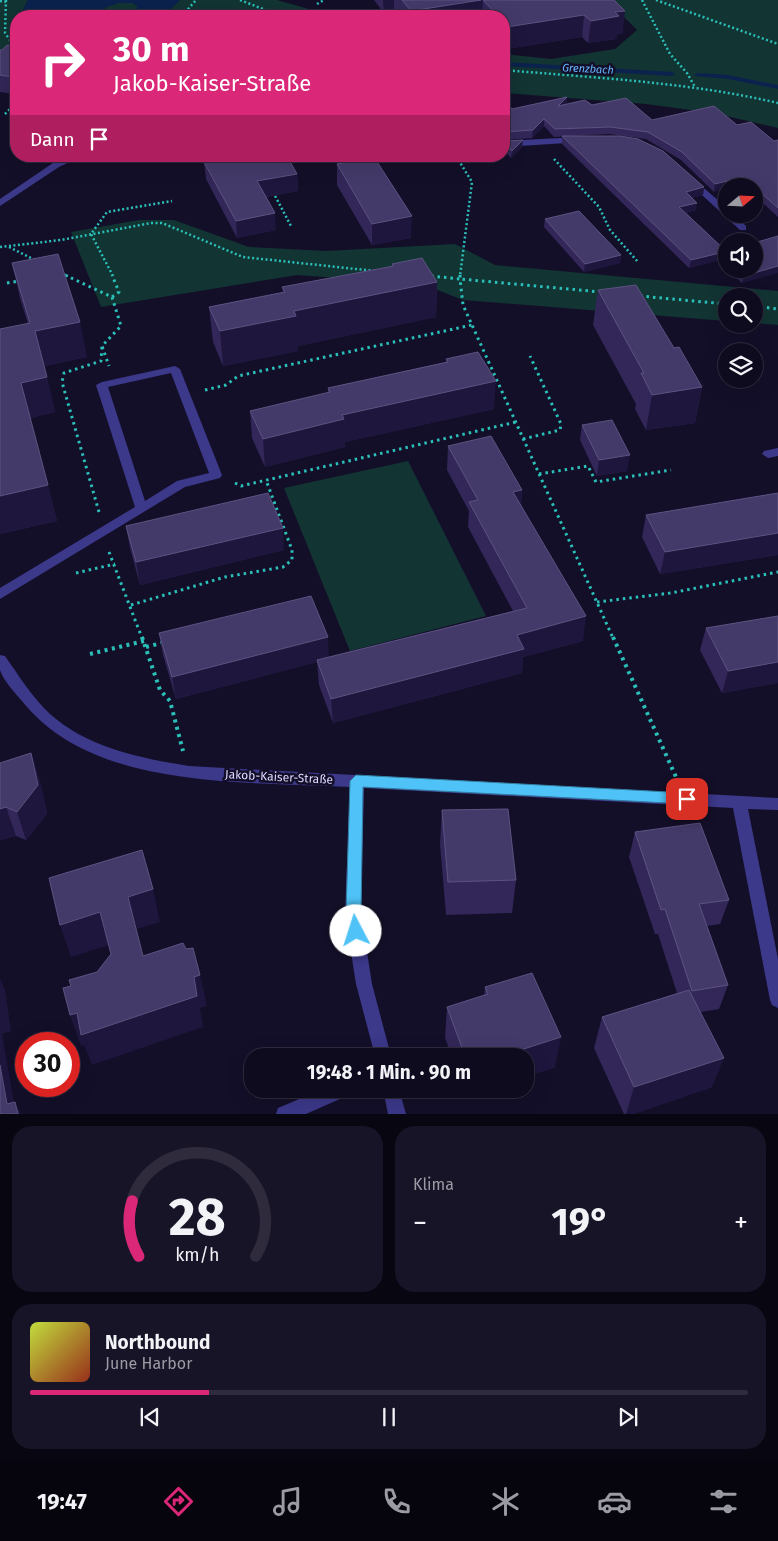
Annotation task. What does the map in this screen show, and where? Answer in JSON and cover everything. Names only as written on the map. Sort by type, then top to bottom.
[{"type":"street","points":[[510,144],[588,140]]},
{"type":"street","points":[[0,203],[63,162]]},
{"type":"street","points":[[687,176],[718,205]]},
{"type":"street","points":[[738,223],[743,228]]},
{"type":"street","points":[[0,594],[181,484],[216,476],[175,369],[102,385],[141,508]]},
{"type":"street","name":"Jakob-Kaiser-Straße","points":[[0,660],[27,699],[54,725],[90,745],[120,757],[152,766],[189,772],[778,804]]},
{"type":"street","points":[[356,781],[354,914],[364,984],[381,1048]]},
{"type":"street","points":[[739,802],[778,1000]]},
{"type":"street","points":[[284,1114],[322,1098]]},
{"type":"street","points":[[393,1098],[397,1114]]},
{"type":"path","points":[[187,10],[196,0]]},
{"type":"path","points":[[240,0],[266,10]]},
{"type":"path","points":[[317,4],[324,0]]},
{"type":"path","points":[[642,0],[670,54],[688,73],[695,87]]},
{"type":"path","points":[[656,0],[778,44]]},
{"type":"path","points":[[0,1],[7,1],[1,22],[4,36],[10,42]]},
{"type":"path","points":[[0,8],[5,9]]},
{"type":"path","points":[[510,71],[695,87],[749,95],[778,103]]},
{"type":"path","points":[[4,114],[10,108]]},
{"type":"path","points":[[538,142],[599,207],[610,230],[638,262]]},
{"type":"path","points":[[460,162],[472,182],[460,279],[462,305],[687,799]]},
{"type":"path","points":[[272,191],[291,226]]},
{"type":"path","points":[[90,234],[108,212],[172,200]]},
{"type":"path","points":[[0,247],[61,240],[151,223],[162,223],[242,257],[381,271]]},
{"type":"path","points":[[90,234],[106,260],[119,292],[112,297]]},
{"type":"path","points":[[8,247],[44,264]]},
{"type":"path","points":[[61,273],[112,297],[121,326],[102,346],[100,353],[101,361],[98,364],[64,373],[62,382],[102,532],[144,641],[160,690],[170,701],[189,772]]},
{"type":"path","points":[[431,276],[608,293]]},
{"type":"path","points":[[7,283],[25,279]]},
{"type":"path","points":[[638,296],[718,303]]},
{"type":"path","points":[[763,307],[778,308]]},
{"type":"path","points":[[185,394],[226,385],[238,376],[472,325]]},
{"type":"path","points":[[102,346],[109,365]]},
{"type":"path","points":[[523,439],[553,434],[560,430],[561,424],[530,356]]},
{"type":"path","points":[[216,476],[241,486],[516,422]]},
{"type":"path","points":[[539,474],[588,466],[596,482],[671,470]]},
{"type":"path","points":[[130,605],[224,577],[283,566],[292,560],[292,550],[266,480]]},
{"type":"path","points":[[68,574],[115,564]]},
{"type":"path","points":[[597,602],[670,592],[778,572]]},
{"type":"path","points":[[90,654],[144,641]]},
{"type":"path","points":[[146,647],[172,641]]},
{"type":"green space","points":[[0,0],[28,0],[23,10],[10,10],[10,59],[0,57]]},
{"type":"green space","points":[[180,0],[277,0],[312,10],[169,10]]},
{"type":"green space","points":[[602,0],[778,0],[778,128],[713,113],[646,104],[510,93],[510,55],[551,59],[615,49],[637,30],[610,3]]},
{"type":"green space","points":[[118,3],[133,3],[137,6],[137,10],[106,10],[104,7]]},
{"type":"green space","points":[[139,220],[174,220],[249,247],[326,251],[455,244],[495,265],[745,288],[718,288],[718,320],[463,300],[422,284],[297,275],[101,307],[71,232]]},
{"type":"green space","points":[[763,290],[778,291],[778,325],[763,324]]},
{"type":"green space","points":[[408,461],[486,616],[350,651],[284,488]]},
{"type":"water","points":[[28,0],[180,0],[169,10],[137,10],[137,6],[133,3],[118,3],[104,8],[105,10],[23,10]]},
{"type":"building","points":[[402,0],[481,0],[417,10],[410,10]]},
{"type":"building","points":[[483,0],[614,0],[625,11],[615,12],[619,16],[591,21],[584,15],[510,27],[510,10],[492,10]]},
{"type":"building","points":[[7,45],[10,46],[10,77],[0,75],[0,50]]},
{"type":"building","points":[[567,97],[558,106],[585,100],[592,105],[626,98],[652,120],[714,106],[737,125],[751,122],[774,141],[778,140],[778,208],[763,195],[763,178],[718,178],[718,183],[715,184],[682,152],[648,132],[610,127],[555,129],[544,119],[533,130],[510,132],[510,107],[512,109]]},
{"type":"building","points":[[562,136],[620,136],[638,139],[663,151],[704,187],[686,192],[697,203],[679,207],[718,244],[718,253],[691,260]]},
{"type":"building","points":[[523,140],[512,151],[510,149],[510,141]]},
{"type":"building","points":[[204,162],[290,162],[297,174],[257,181],[275,213],[236,221]]},
{"type":"building","points":[[377,162],[412,216],[372,224],[337,164]]},
{"type":"building","points":[[579,211],[621,255],[585,264],[545,219]]},
{"type":"building","points":[[778,236],[778,266],[763,270],[763,240]]},
{"type":"building","points":[[58,254],[80,322],[35,331],[47,377],[21,383],[48,485],[0,496],[0,329],[30,323],[12,263]]},
{"type":"building","points":[[422,258],[437,282],[294,311],[296,316],[220,331],[209,307],[285,292],[282,287],[394,266],[392,264]]},
{"type":"building","points":[[636,285],[674,348],[679,347],[702,387],[652,395],[641,373],[644,373],[598,290]]},
{"type":"building","points":[[478,352],[496,381],[342,415],[344,419],[263,439],[250,411],[330,392],[328,388],[448,362],[446,359]]},
{"type":"building","points":[[612,420],[630,455],[599,460],[582,425]]},
{"type":"building","points":[[491,436],[522,490],[513,492],[586,616],[517,635],[524,649],[331,699],[317,660],[527,608],[469,502],[478,500],[448,446]]},
{"type":"building","points":[[268,493],[283,528],[136,562],[126,526]]},
{"type":"building","points":[[778,493],[778,533],[665,552],[646,515]]},
{"type":"building","points":[[311,596],[328,637],[172,677],[159,633]]},
{"type":"building","points":[[778,616],[778,662],[728,671],[706,628]]},
{"type":"building","points":[[31,753],[38,785],[17,812],[6,807],[0,809],[0,763]]},
{"type":"building","points":[[508,809],[516,880],[448,882],[442,810]]},
{"type":"building","points":[[700,823],[729,900],[699,904],[728,985],[692,991],[665,909],[661,910],[635,832]]},
{"type":"building","points":[[142,850],[153,889],[128,897],[143,956],[183,943],[186,949],[193,948],[200,975],[194,977],[197,996],[81,1035],[77,1013],[70,1015],[63,988],[71,986],[69,980],[97,972],[111,954],[100,912],[60,925],[49,878]]},
{"type":"building","points":[[532,973],[561,1037],[527,1048],[462,1048],[447,1007],[488,994],[485,987]]},
{"type":"building","points":[[689,990],[724,1058],[634,1087],[602,1017]]},
{"type":"building","points":[[0,1065],[7,1104],[15,1102],[18,1114],[0,1114]]},
{"type":"waterway","name":"Grenzbach","points":[[510,64],[672,74]]},
{"type":"waterway","name":"Grenzbach","points":[[697,75],[728,77],[778,87]]},
{"type":"route","points":[[356,931],[354,914],[356,781],[687,799]]}]
